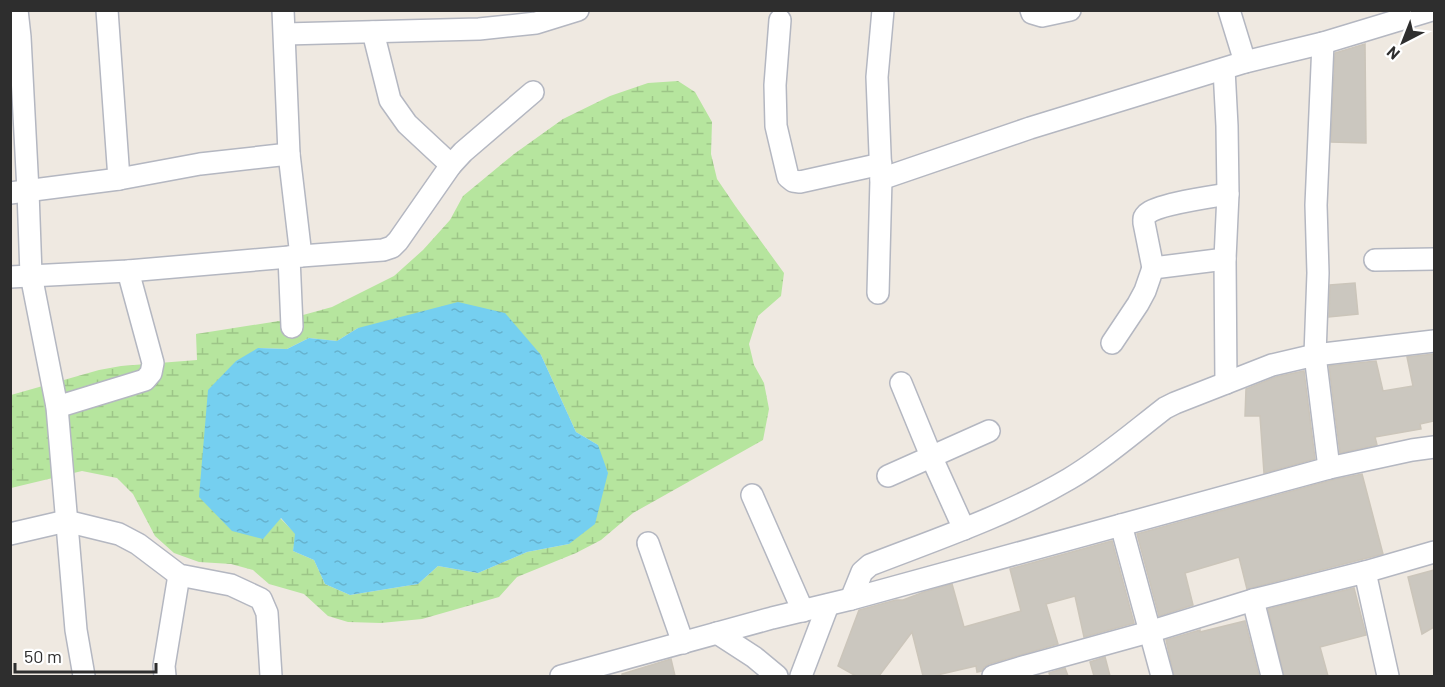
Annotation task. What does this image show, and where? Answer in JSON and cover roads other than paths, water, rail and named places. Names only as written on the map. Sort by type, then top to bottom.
[{"type":"street","points":[[17,10],[21,49],[19,192],[21,276],[57,407],[76,630],[84,676]]},
{"type":"street","points":[[107,10],[119,179]]},
{"type":"street","points":[[283,10],[295,256],[292,327]]},
{"type":"street","points":[[878,293],[881,172],[877,77],[883,10]]},
{"type":"street","points":[[1031,10],[1032,13],[1042,16],[1070,10]]},
{"type":"street","points":[[1229,10],[1245,62]]},
{"type":"street","points":[[780,20],[775,85],[776,126],[788,177],[800,182],[881,172],[1245,62],[1323,43],[1380,18],[1432,10]]},
{"type":"street","points":[[285,34],[479,29],[536,22],[576,11]]},
{"type":"street","points":[[373,32],[390,100],[407,124],[450,165]]},
{"type":"street","points":[[1323,43],[1316,205],[1318,273],[1315,355],[1329,468]]},
{"type":"street","points":[[1224,69],[1228,194],[1225,259],[1226,383]]},
{"type":"street","points":[[21,276],[128,270],[383,250],[392,247],[450,165],[533,92]]},
{"type":"street","points":[[19,192],[119,179],[200,164],[289,154]]},
{"type":"street","points":[[1112,343],[1138,304],[1153,268],[1144,218],[1148,213],[1179,203],[1228,194]]},
{"type":"street","points":[[1153,268],[1225,259]]},
{"type":"street","points":[[1375,260],[1434,259]]},
{"type":"street","points":[[57,407],[145,380],[151,373],[153,363],[128,270]]},
{"type":"street","points":[[851,599],[861,572],[870,565],[1004,513],[1069,479],[1091,465],[1165,408],[1272,365],[1315,355],[1434,341]]},
{"type":"street","points":[[901,383],[964,529]]},
{"type":"street","points":[[888,476],[988,431]]},
{"type":"street","points":[[561,676],[1329,468],[1434,447]]},
{"type":"street","points":[[752,495],[803,611]]},
{"type":"street","points":[[10,534],[66,520],[119,534],[138,544],[179,575],[231,585],[261,599],[267,613],[271,676]]},
{"type":"street","points":[[1121,525],[1162,676]]},
{"type":"street","points":[[648,543],[683,643]]},
{"type":"street","points":[[993,676],[1028,671],[1253,600],[1434,552]]},
{"type":"street","points":[[1365,572],[1388,676]]},
{"type":"street","points":[[165,676],[164,666],[179,575]]},
{"type":"street","points":[[1253,600],[1272,676]]},
{"type":"street","points":[[801,676],[828,605]]},
{"type":"street","points":[[717,633],[754,657],[777,676]]},
{"type":"water","points":[[458,302],[505,313],[541,355],[576,432],[598,445],[608,473],[595,524],[569,544],[527,552],[478,573],[438,566],[418,584],[350,595],[325,584],[314,560],[293,551],[295,534],[281,518],[263,539],[232,531],[199,497],[208,390],[236,361],[258,348],[287,349],[309,338],[337,341],[358,328]]}]
